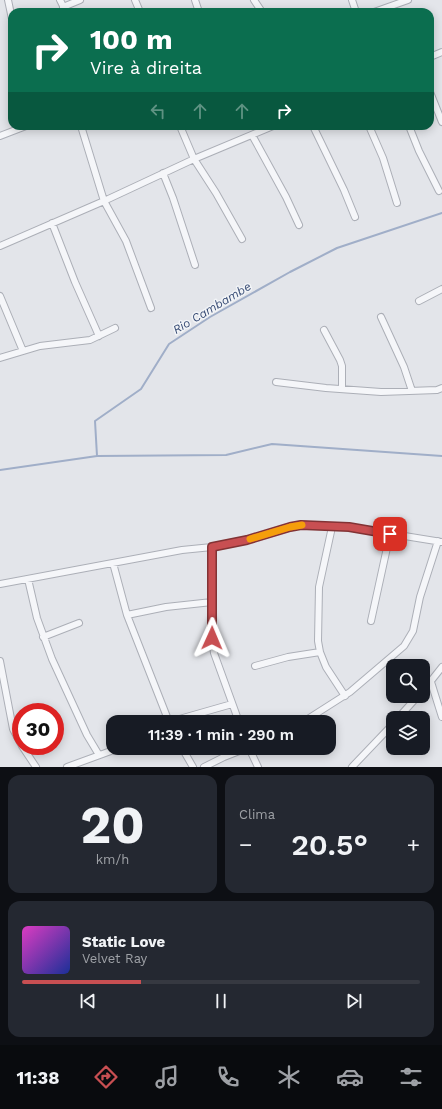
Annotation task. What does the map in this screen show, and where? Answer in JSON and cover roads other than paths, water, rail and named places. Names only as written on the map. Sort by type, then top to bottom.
[{"type":"street","points":[[68,8],[80,0]]},
{"type":"street","points":[[385,8],[408,0]]},
{"type":"street","points":[[434,102],[442,122]]},
{"type":"street","points":[[0,136],[16,130]]},
{"type":"street","points":[[82,130],[104,201],[126,241],[151,308]]},
{"type":"street","points":[[182,130],[194,159],[216,193],[242,239]]},
{"type":"street","points":[[0,246],[104,201],[194,159],[264,130]]},
{"type":"street","points":[[315,130],[344,190],[355,217]]},
{"type":"street","points":[[371,130],[383,158],[397,203]]},
{"type":"street","points":[[411,130],[439,192]]},
{"type":"street","points":[[252,135],[299,225]]},
{"type":"street","points":[[163,173],[174,198],[195,265]]},
{"type":"street","points":[[52,223],[75,282],[99,336]]},
{"type":"street","points":[[419,300],[442,289]]},
{"type":"street","points":[[0,296],[23,351]]},
{"type":"street","points":[[381,317],[404,367],[412,391]]},
{"type":"street","points":[[0,358],[52,344],[82,342],[115,328]]},
{"type":"street","points":[[324,330],[342,366],[342,389]]},
{"type":"street","points":[[276,382],[381,392],[440,390]]},
{"type":"street","points":[[0,584],[182,550],[212,547],[247,540],[301,525],[349,527],[440,541],[420,597],[410,637],[404,646],[345,696],[315,715]]},
{"type":"street","points":[[332,527],[319,587],[318,641],[320,652],[326,667],[345,696]]},
{"type":"street","points":[[371,621],[390,534]]},
{"type":"street","points":[[212,547],[212,638],[214,653],[236,715]]},
{"type":"street","points":[[113,563],[126,615],[166,715]]},
{"type":"street","points":[[28,579],[43,637],[87,735],[99,755]]},
{"type":"street","points":[[126,615],[212,602]]},
{"type":"street","points":[[43,637],[79,623]]},
{"type":"street","points":[[255,666],[320,652]]},
{"type":"street","points":[[0,661],[12,724]]},
{"type":"street","points":[[442,667],[431,682],[442,717]]},
{"type":"street","points":[[404,711],[412,703]]},
{"type":"street","points":[[194,715],[232,704]]},
{"type":"street","points":[[352,767],[386,731]]},
{"type":"street","points":[[67,767],[106,753]]},
{"type":"street","points":[[28,755],[36,767]]},
{"type":"street","points":[[186,755],[193,767]]},
{"type":"street","points":[[204,767],[229,755]]},
{"type":"street","points":[[252,755],[258,767]]},
{"type":"waterway","name":"Rio Cambambe","points":[[0,470],[97,456],[95,421],[141,389],[169,344],[210,317],[290,272],[337,248],[442,213]]},
{"type":"waterway","points":[[97,456],[226,455],[272,444],[442,456]]}]
